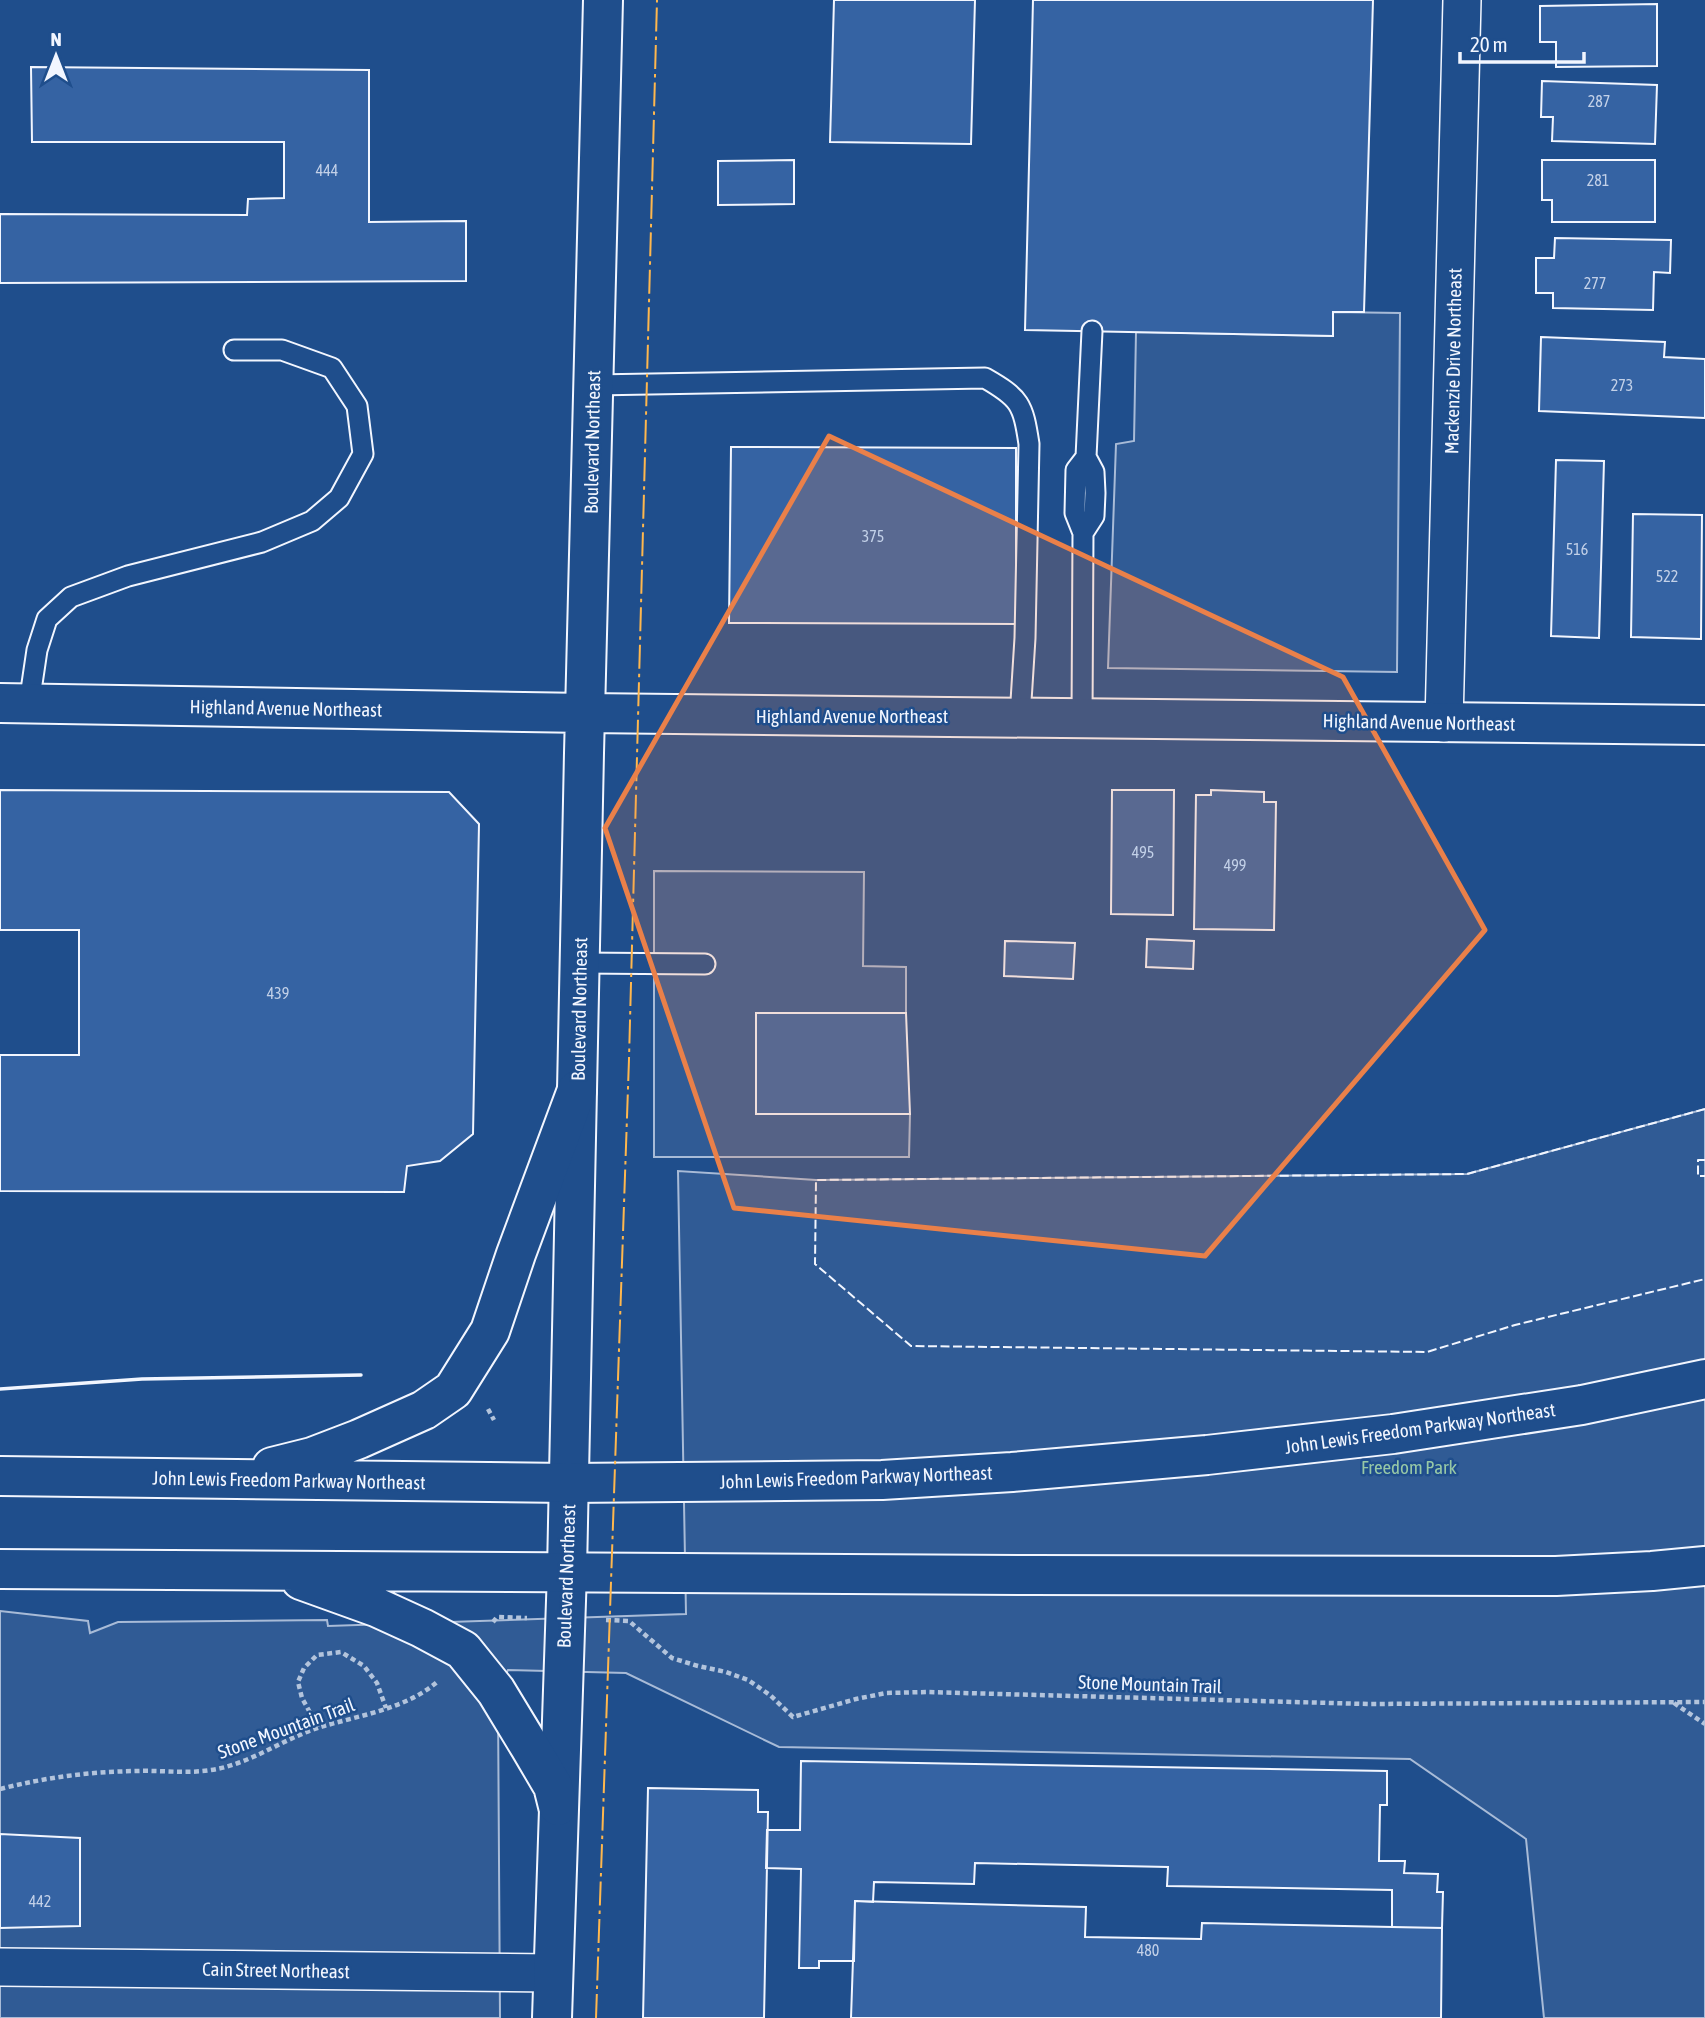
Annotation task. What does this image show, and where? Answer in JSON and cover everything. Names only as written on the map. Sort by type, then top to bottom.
[{"type":"main road","name":"Boulevard Northeast","points":[[552,2018],[567,1571],[603,0]]},
{"type":"main road","name":"Highland Avenue Northeast","points":[[14,704],[1705,725]]},
{"type":"main road","points":[[229,1479],[312,1457],[359,1439],[424,1410],[453,1390],[490,1331],[577,1090]]},
{"type":"main road","name":"John Lewis Freedom Parkway Northeast","points":[[0,1476],[568,1483],[882,1479],[1012,1472],[1207,1455],[1407,1432],[1581,1405],[1705,1379]]},
{"type":"main road","points":[[0,1569],[1556,1576],[1705,1566]]},
{"type":"main road","points":[[272,1570],[376,1606],[463,1650],[496,1691],[553,1786],[558,1806]]},
{"type":"street","name":"Mackenzie Drive Northeast","points":[[1444,723],[1462,0]]},
{"type":"street","name":"Cain Street Northeast","points":[[0,1967],[552,1973]]},
{"type":"lane","points":[[1082,718],[1083,533],[1075,513],[1076,470],[1086,457],[1092,331]]},
{"type":"lane","points":[[14,704],[47,619],[71,597],[128,576],[262,542],[312,521],[339,498],[363,454],[357,406],[331,368],[282,350],[234,350]]},
{"type":"lane","points":[[594,384],[985,378],[1007,391],[1024,412],[1029,444],[1025,638],[1020,717]]},
{"type":"lane","points":[[580,963],[705,964]]},
{"type":"path","name":"Stone Mountain Trail","points":[[629,1621],[672,1658],[748,1680],[770,1695],[793,1717],[886,1693],[927,1692],[1368,1704],[1705,1702]]},
{"type":"path","points":[[318,1727],[302,1699],[298,1682],[304,1668],[317,1655],[341,1652],[364,1665],[377,1683],[386,1708]]},
{"type":"path","name":"Stone Mountain Trail","points":[[0,1789],[44,1778],[96,1772],[186,1773],[213,1770],[246,1760],[318,1727],[386,1708],[423,1694],[439,1681]]},
{"type":"path","points":[[1674,1703],[1705,1724]]},
{"type":"highlighted area","points":[[829,436],[1343,677],[1485,930],[1205,1256],[734,1208],[605,828]]},
{"type":"shaded area","points":[[1333,312],[1400,313],[1397,672],[1108,668],[1116,444],[1134,441],[1136,332],[1333,336]]},
{"type":"shaded area","points":[[654,871],[864,872],[863,966],[906,967],[906,1013],[756,1013],[756,1113],[910,1114],[909,1157],[654,1157]]},
{"type":"shaded area","name":"Freedom Park","points":[[1705,1109],[1705,2018],[1544,2018],[1526,1839],[1410,1759],[779,1747],[626,1673],[508,1670],[492,1704],[498,1703],[500,2018],[0,2018],[0,1611],[88,1621],[90,1633],[118,1622],[327,1620],[328,1626],[686,1614],[678,1171],[816,1180],[1467,1174]]},
{"type":"building","points":[[834,0],[975,0],[971,144],[830,142]]},
{"type":"building","points":[[1033,0],[1373,0],[1364,312],[1333,312],[1333,336],[1025,330]]},
{"type":"building","points":[[1657,4],[1657,66],[1556,67],[1556,42],[1540,42],[1540,6]]},
{"type":"building","points":[[31,67],[369,70],[369,222],[466,221],[466,281],[0,283],[0,214],[247,215],[248,199],[284,198],[284,142],[32,142]]},
{"type":"building","points":[[1542,81],[1657,85],[1655,144],[1552,141],[1553,117],[1541,117]]},
{"type":"building","points":[[794,160],[794,204],[718,205],[718,161]]},
{"type":"building","points":[[1542,160],[1655,160],[1655,222],[1552,222],[1552,200],[1542,200]]},
{"type":"building","points":[[1555,238],[1671,240],[1670,273],[1654,272],[1653,310],[1553,308],[1553,293],[1536,293],[1536,258],[1554,258]]},
{"type":"building","points":[[1541,337],[1665,342],[1664,357],[1705,359],[1705,418],[1539,411]]},
{"type":"building","points":[[731,447],[1016,448],[1016,624],[729,623]]},
{"type":"building","points":[[1556,460],[1604,461],[1599,638],[1551,636]]},
{"type":"building","points":[[1633,514],[1702,515],[1701,639],[1631,637]]},
{"type":"building","points":[[0,790],[449,792],[479,824],[473,1134],[440,1161],[407,1166],[404,1192],[0,1191],[0,1055],[79,1055],[79,930],[0,930]]},
{"type":"building","points":[[1112,790],[1174,790],[1173,915],[1111,914]]},
{"type":"building","points":[[1211,790],[1264,792],[1264,802],[1276,802],[1274,930],[1194,929],[1196,795],[1211,795]]},
{"type":"building","points":[[1147,939],[1194,941],[1193,969],[1146,967]]},
{"type":"building","points":[[1005,941],[1075,943],[1073,979],[1004,976]]},
{"type":"building","points":[[756,1013],[906,1013],[910,1114],[756,1114]]},
{"type":"building","points":[[801,1761],[1387,1771],[1387,1805],[1380,1805],[1379,1861],[1405,1861],[1404,1873],[1438,1874],[1437,1892],[1443,1892],[1442,1928],[1392,1927],[1392,1890],[1167,1886],[1168,1867],[975,1863],[974,1884],[874,1882],[873,1902],[855,1901],[854,1961],[819,1961],[819,1968],[799,1968],[801,1869],[766,1868],[767,1830],[800,1830]]},
{"type":"building","points":[[648,1788],[758,1790],[758,1812],[768,1812],[764,2018],[643,2018]]},
{"type":"building","points":[[0,1834],[80,1838],[80,1926],[0,1928]]},
{"type":"building","points":[[855,1901],[1086,1907],[1085,1937],[1201,1939],[1202,1923],[1442,1928],[1441,2018],[851,2018]]},
{"type":"fence","points":[[1705,1109],[1467,1174],[816,1180],[815,1264],[911,1346],[1427,1352],[1515,1325],[1705,1279]]},
{"type":"fence","points":[[1705,1160],[1698,1160],[1698,1176],[1705,1176]]},
{"type":"wall","points":[[0,1389],[142,1379],[361,1375]]},
{"type":"power","points":[[596,2018],[629,1059],[657,0]]}]
